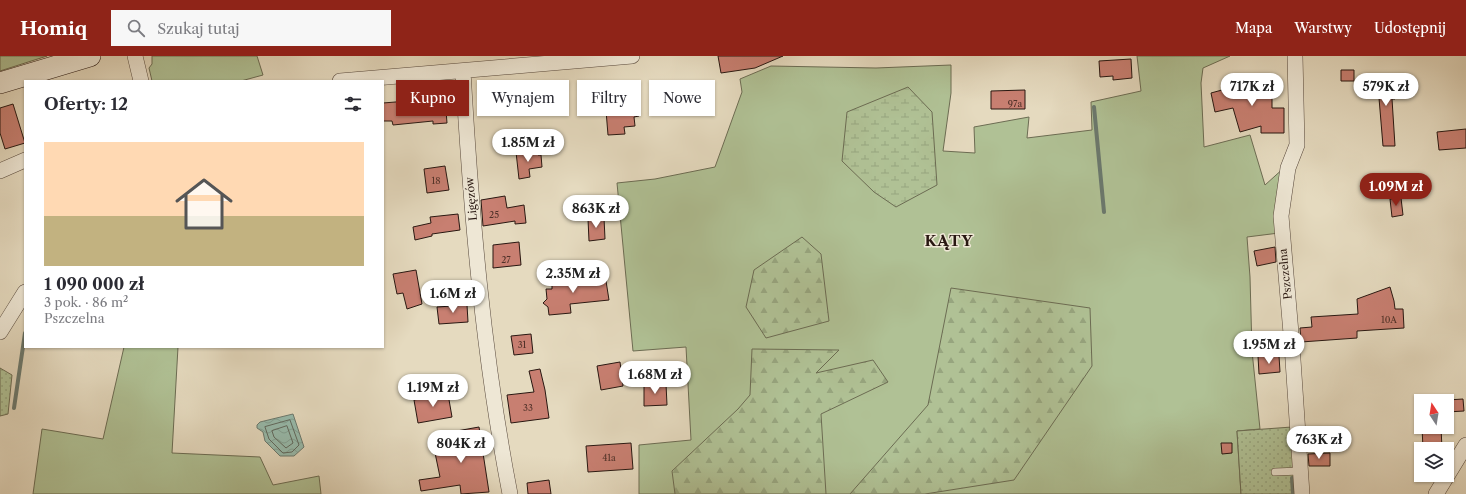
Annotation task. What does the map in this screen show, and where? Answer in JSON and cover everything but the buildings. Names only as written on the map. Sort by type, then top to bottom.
[{"type":"main road","points":[[0,83],[90,56]]},
{"type":"street","points":[[135,56],[141,80]]},
{"type":"street","points":[[352,80],[632,56]]},
{"type":"street","name":"Pszczelna","points":[[1295,56],[1297,145],[1288,168],[1281,216],[1292,345],[1302,494]]},
{"type":"street","name":"Ligęzów","points":[[463,71],[471,199],[478,274],[502,454],[510,494]]},
{"type":"street","points":[[0,171],[24,160]]},
{"type":"street","points":[[0,332],[24,294]]},
{"type":"street","points":[[1436,494],[1466,445]]},
{"type":"lane","points":[[1275,472],[1300,471]]},
{"type":"green space","points":[[0,56],[47,56],[0,71]]},
{"type":"green space","points":[[152,56],[257,56],[263,75],[245,80],[152,80],[149,68],[152,64]]},
{"type":"green space","points":[[1137,56],[1230,56],[1203,68],[1201,83],[1204,147],[1250,135],[1265,185],[1285,167],[1279,233],[1247,237],[1250,277],[1252,351],[1260,429],[1237,431],[1241,494],[639,494],[639,445],[691,440],[686,347],[633,351],[617,183],[655,179],[715,167],[742,92],[740,79],[771,66],[876,68],[951,65],[951,93],[943,151],[975,153],[974,127],[1029,117],[1027,138],[1092,130],[1091,102],[1141,91]]},
{"type":"green space","points":[[908,87],[932,112],[937,185],[896,207],[874,192],[842,161],[847,112]]},
{"type":"green space","points":[[802,237],[821,254],[829,321],[766,338],[746,307],[754,270]]},
{"type":"green space","points":[[951,288],[1090,308],[1092,366],[1014,480],[925,494],[850,494],[928,405]]},
{"type":"green space","points":[[124,348],[178,348],[172,453],[260,457],[273,485],[319,476],[321,494],[33,494],[42,429],[103,439]]},
{"type":"green space","points":[[752,349],[839,350],[816,373],[873,360],[888,382],[821,414],[826,494],[675,494],[672,471],[738,409],[750,395]]},
{"type":"green space","points":[[0,368],[12,375],[8,414],[0,416]]},
{"type":"green space","points":[[1292,427],[1298,494],[1241,494],[1237,431]]},
{"type":"water","points":[[293,414],[304,447],[294,456],[280,456],[265,441],[263,432],[257,428],[257,425],[260,422]]},
{"type":"waterway","points":[[1094,107],[1104,212]]},
{"type":"waterway","points":[[14,408],[24,340]]},
{"type":"waterway","points":[[1292,478],[1293,494]]},
{"type":"district","name":"KĄTY","points":[[949,240]]}]
